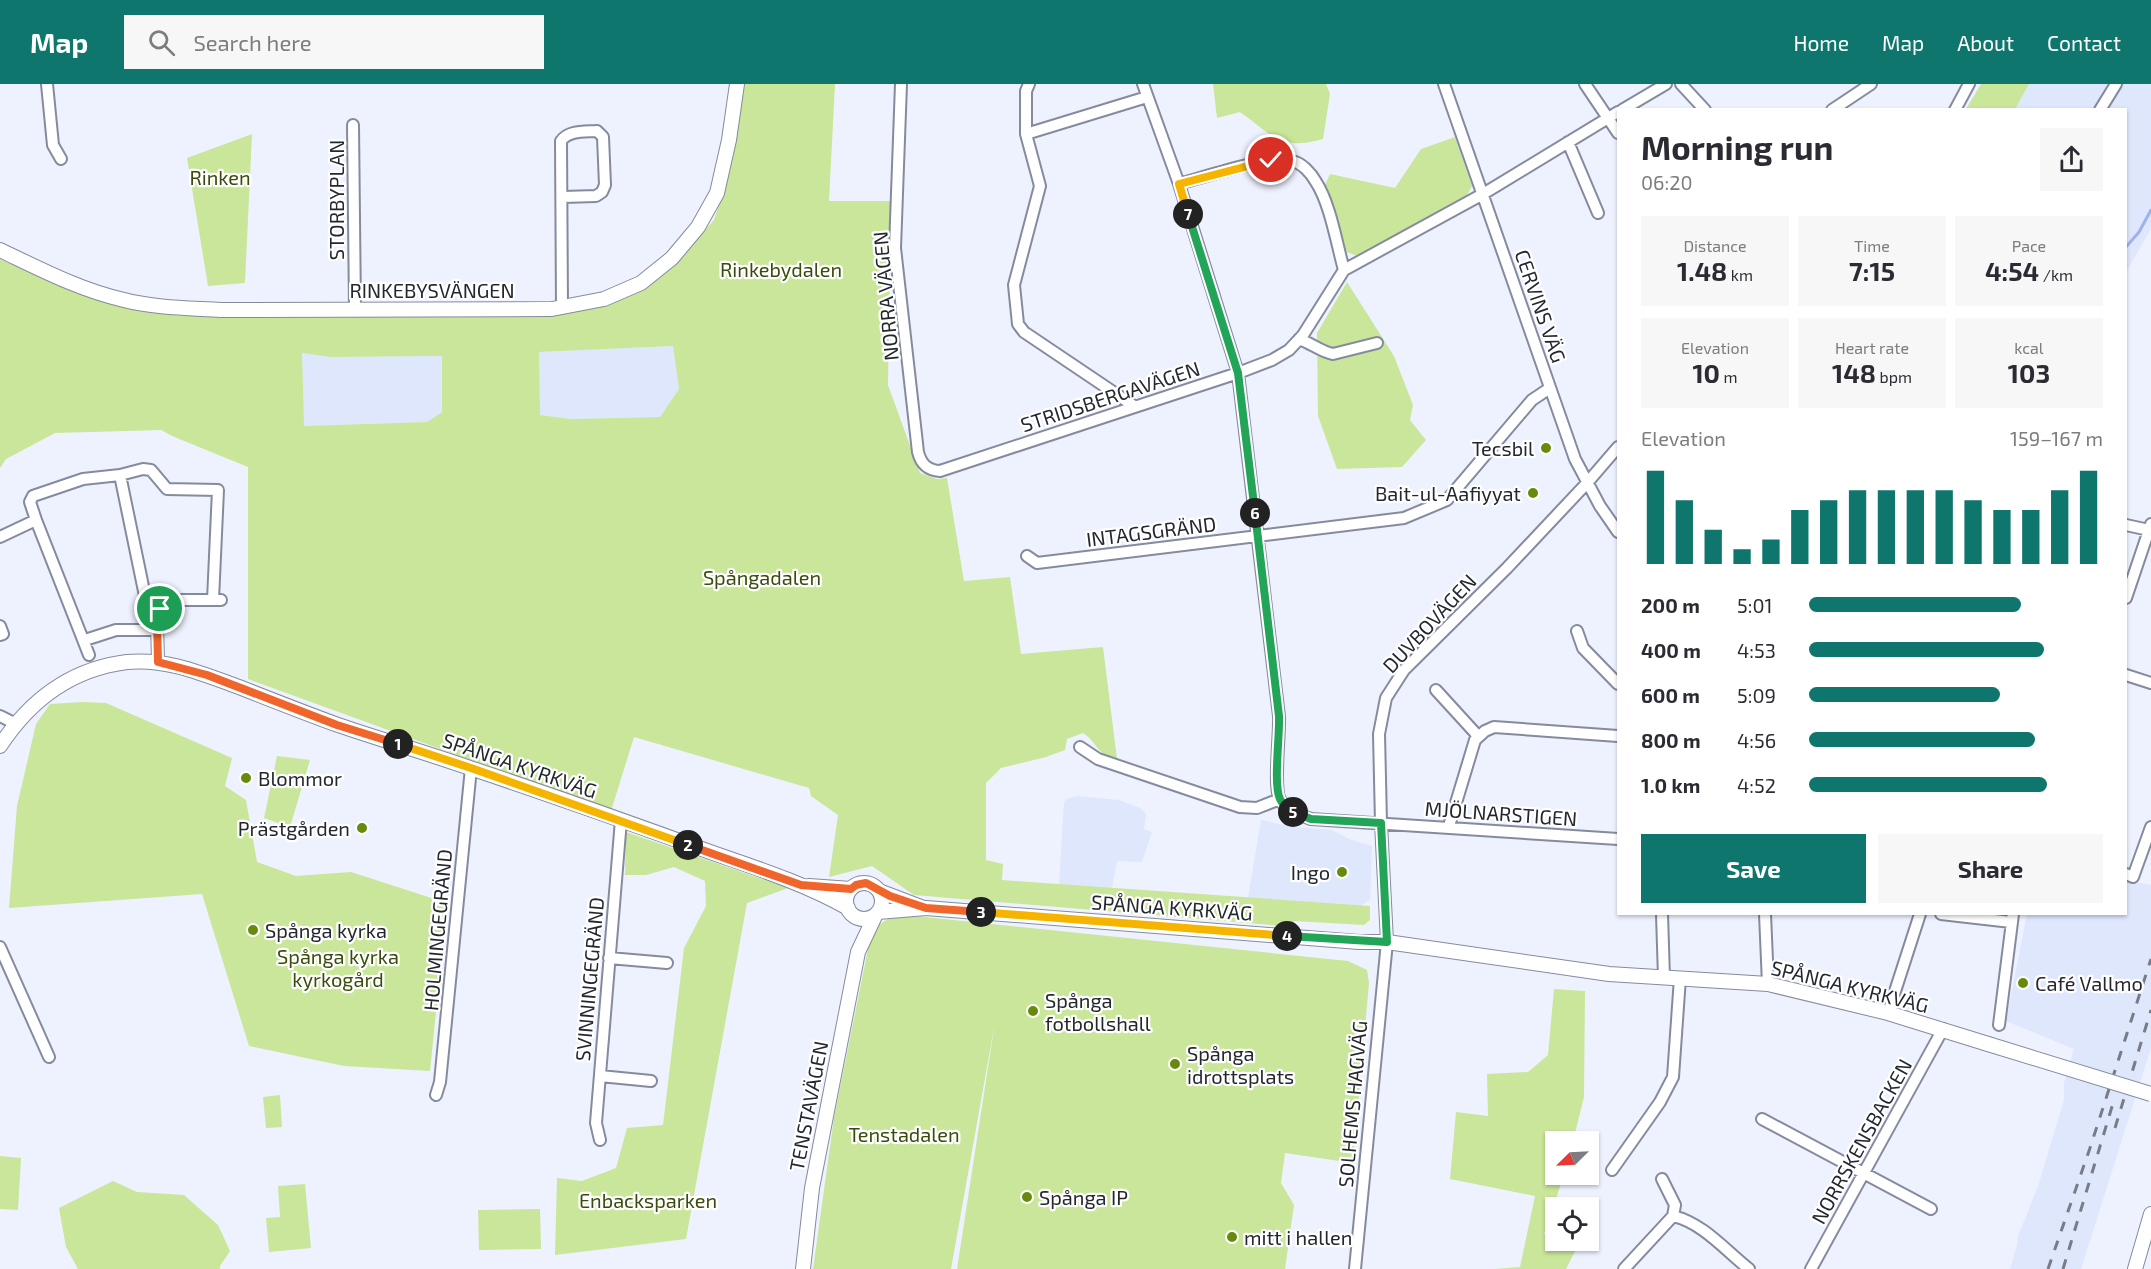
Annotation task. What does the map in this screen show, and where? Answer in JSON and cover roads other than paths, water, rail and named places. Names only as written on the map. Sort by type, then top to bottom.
[{"type":"street","points":[[47,84],[53,145],[61,159]]},
{"type":"street","name":"RINKEBYSVÄNGEN","points":[[0,250],[77,286],[125,301],[184,307],[267,310],[562,308],[604,299],[641,283],[672,258],[698,227],[717,193],[729,140],[737,84]]},
{"type":"street","name":"NORRA VÄGEN","points":[[901,84],[895,248],[918,452],[925,466]]},
{"type":"street","points":[[1029,84],[1026,91],[1026,134],[1040,186],[1014,285],[1018,324],[1024,332],[1134,406]]},
{"type":"street","points":[[1080,747],[1098,759],[1240,807],[1257,808],[1280,799],[1277,787],[1279,716],[1238,373],[1179,184],[1143,84]]},
{"type":"street","name":"CERVINS VÄG","points":[[1444,84],[1575,459],[1600,506],[1617,531]]},
{"type":"street","points":[[1585,84],[1617,132]]},
{"type":"street","name":"STRIDSBERGAVÄGEN","points":[[1625,108],[1666,84]]},
{"type":"street","points":[[1681,84],[1703,108]]},
{"type":"street","points":[[1835,108],[1871,84]]},
{"type":"street","points":[[1956,108],[1969,84]]},
{"type":"street","points":[[2101,108],[2116,84]]},
{"type":"street","points":[[1026,134],[1147,97]]},
{"type":"street","name":"STRIDSBERGAVÄGEN","points":[[925,466],[940,471],[951,468],[1238,373],[1281,355],[1299,339],[1344,270],[1483,194],[1617,113]]},
{"type":"street","name":"STORBYPLAN","points":[[353,125],[355,310]]},
{"type":"street","points":[[562,308],[561,141],[571,133],[597,131],[603,137],[605,185],[602,192],[596,196],[563,197]]},
{"type":"street","points":[[1569,142],[1598,213]]},
{"type":"street","points":[[1179,184],[1271,160],[1293,161],[1305,168],[1320,189],[1344,270]]},
{"type":"street","points":[[1299,339],[1309,342],[1325,353],[1333,354],[1377,343]]},
{"type":"street","name":"INTAGSGRÄND","points":[[1027,556],[1037,562],[1404,518],[1447,500],[1532,400],[1550,388]]},
{"type":"street","name":"DUVBOVÄGEN","points":[[1387,942],[1379,734],[1386,698],[1404,670],[1507,568],[1617,448]]},
{"type":"street","points":[[89,655],[30,502],[33,496],[83,479],[120,475],[143,469],[151,470],[167,489],[218,490],[217,600],[174,600],[161,606],[157,630],[158,662]]},
{"type":"street","points":[[120,475],[145,596],[148,603],[160,609]]},
{"type":"street","points":[[0,537],[36,520]]},
{"type":"street","points":[[2127,525],[2150,527],[2127,595]]},
{"type":"street","points":[[0,627],[3,634],[0,635]]},
{"type":"street","points":[[85,640],[116,630],[157,630]]},
{"type":"street","points":[[1577,631],[1583,648],[1617,683]]},
{"type":"street","name":"SPÅNGA KYRKVÄG","points":[[0,746],[14,723],[53,689],[102,667],[128,662],[158,662],[207,675],[337,725],[621,820],[801,885],[849,910]]},
{"type":"street","points":[[2127,675],[2151,683]]},
{"type":"street","points":[[1436,690],[1478,736]]},
{"type":"street","points":[[0,716],[14,723]]},
{"type":"street","points":[[1449,826],[1467,763],[1478,736],[1494,727],[1617,736]]},
{"type":"street","name":"HOLMINGEGRÄND","points":[[436,1095],[440,1082],[471,768]]},
{"type":"street","name":"MJÖLNARSTIGEN","points":[[1280,799],[1297,815],[1311,819],[1449,826],[1617,839]]},
{"type":"street","name":"SVINNINGEGRÄND","points":[[600,1140],[596,1123],[621,820]]},
{"type":"street","points":[[2127,874],[2133,877],[2151,827]]},
{"type":"street","points":[[866,883],[879,891],[882,904],[876,914],[865,919],[855,916],[849,910],[847,898],[851,889],[856,885],[866,883]]},
{"type":"street","name":"SPÅNGA KYRKVÄG","points":[[801,885],[851,889]]},
{"type":"street","name":"SPÅNGA KYRKVÄG","points":[[879,891],[926,908]]},
{"type":"street","name":"SPÅNGA KYRKVÄG","points":[[876,914],[926,908],[1359,942],[1387,942],[1609,974],[1768,984],[1888,1013],[2151,1094]]},
{"type":"street","name":"TENSTAVÄGEN","points":[[849,910],[858,952]]},
{"type":"street","name":"TENSTAVÄGEN","points":[[803,1269],[812,1188],[858,952],[876,914]]},
{"type":"street","points":[[1662,915],[1664,978]]},
{"type":"street","points":[[1765,915],[1768,984]]},
{"type":"street","points":[[1888,1013],[1920,915]]},
{"type":"street","points":[[1959,915],[2012,918],[1999,1025]]},
{"type":"street","name":"SOLHEMS HAGVÄG","points":[[1355,1269],[1387,942]]},
{"type":"street","points":[[0,947],[49,1057]]},
{"type":"street","points":[[609,958],[668,963]]},
{"type":"street","points":[[1612,1170],[1660,1102],[1673,1077],[1680,978]]},
{"type":"street","name":"NORRSKENSBACKEN","points":[[1811,1269],[1942,1029]]},
{"type":"street","points":[[600,1076],[651,1081]]},
{"type":"street","points":[[1761,1119],[1931,1209]]},
{"type":"street","points":[[1624,1269],[1673,1216],[1675,1205],[1662,1179]]},
{"type":"street","points":[[2135,1269],[2151,1214]]},
{"type":"street","points":[[1673,1216],[1682,1218],[1701,1229],[1749,1269]]},
{"type":"waterway","points":[[2127,246],[2139,232],[2151,210]]},
{"type":"railway","points":[[2048,1269],[2151,959]]},
{"type":"railway","points":[[2115,1128],[2151,1010]]},
{"type":"railway","points":[[2063,1269],[2114,1100]]},
{"type":"place","name":"Tecsbil","points":[[1546,448]]},
{"type":"place","name":"Bait-ul-Aafiyyat","points":[[1533,493]]},
{"type":"place","name":"Blommor","points":[[246,778]]},
{"type":"place","name":"Prästgården","points":[[362,828]]},
{"type":"place","name":"Ingo","points":[[1342,872]]},
{"type":"place","name":"Spånga kyrka","points":[[253,930]]},
{"type":"place","name":"Café Vallmo","points":[[2023,983]]},
{"type":"place","name":"Spånga fotbollshall","points":[[1033,1011]]},
{"type":"place","name":"Spånga idrottsplats","points":[[1175,1064]]},
{"type":"place","name":"Spånga IP","points":[[1027,1197]]},
{"type":"place","name":"mitt i hallen","points":[[1232,1237]]},
{"type":"park label","name":"Rinken","points":[[220,177]]},
{"type":"park label","name":"Rinkebydalen","points":[[781,269]]},
{"type":"park label","name":"Spångadalen","points":[[762,577]]},
{"type":"park label","name":"Spånga kyrka kyrkogård","points":[[338,968]]},
{"type":"park label","name":"Tenstadalen","points":[[904,1134]]},
{"type":"park label","name":"Enbacksparken","points":[[648,1200]]}]
